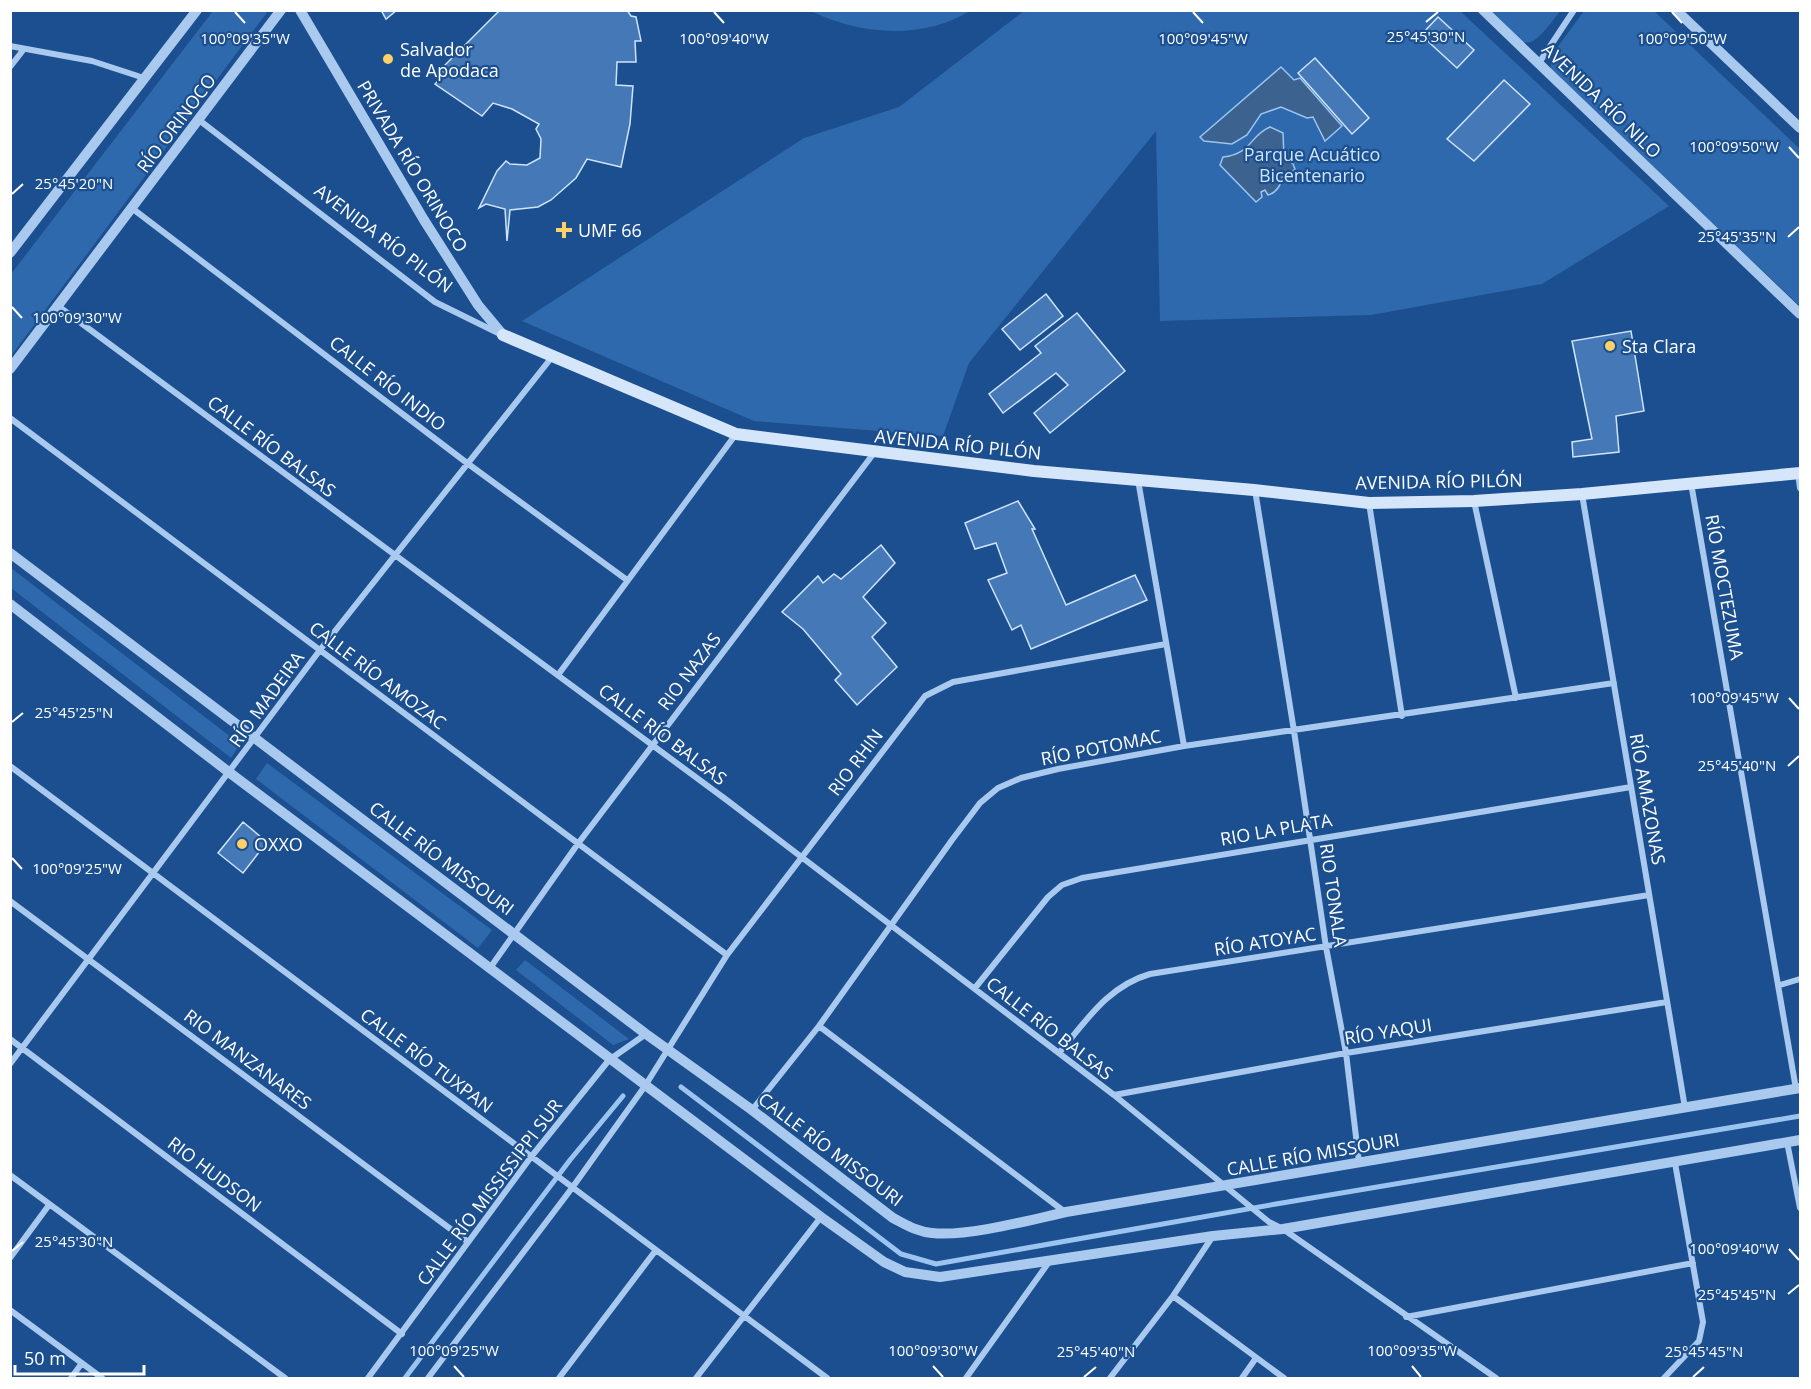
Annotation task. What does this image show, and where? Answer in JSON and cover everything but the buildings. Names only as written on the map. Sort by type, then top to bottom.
[{"type":"main road","name":"AVENIDA RÍO PILÓN","points":[[503,335],[736,434],[874,453],[1369,503],[1474,501],[1582,494],[1799,473]]},
{"type":"street","points":[[10,253],[197,10]]},
{"type":"street","name":"RÍO ORINOCO","points":[[10,369],[281,10]]},
{"type":"street","name":"PRIVADA RÍO ORINOCO","points":[[300,10],[424,220],[478,305],[503,335]]},
{"type":"street","name":"AVENIDA RÍO NILO","points":[[1484,10],[1800,314]]},
{"type":"street","points":[[1539,63],[1574,10]]},
{"type":"street","points":[[1676,10],[1800,128]]},
{"type":"street","points":[[10,46],[92,61],[144,78]]},
{"type":"street","points":[[10,67],[24,49]]},
{"type":"street","name":"AVENIDA RÍO PILÓN","points":[[199,120],[435,302],[503,335]]},
{"type":"street","name":"CALLE RÍO INDIO","points":[[133,209],[467,463],[627,580]]},
{"type":"street","name":"CALLE RÍO BALSAS","points":[[58,306],[393,556],[558,675],[975,988],[1114,1095],[1269,1222],[1283,1229],[1496,1378]]},
{"type":"street","name":"RÍO MADEIRA","points":[[10,1064],[320,650],[552,357]]},
{"type":"street","name":"CALLE RÍO AMOZAC","points":[[10,418],[728,955]]},
{"type":"street","points":[[558,675],[736,434]]},
{"type":"street","name":"RIO NAZAS","points":[[490,968],[578,845],[874,453]]},
{"type":"street","points":[[1799,473],[1800,488]]},
{"type":"street","points":[[1138,479],[1184,746]]},
{"type":"street","name":"RÍO MOCTEZUMA","points":[[1691,482],[1798,1088]]},
{"type":"street","name":"RIO TONALA","points":[[1254,490],[1311,838],[1326,947],[1346,1053],[1359,1162]]},
{"type":"street","name":"RÍO AMAZONAS","points":[[1582,494],[1685,1108]]},
{"type":"street","points":[[1474,501],[1516,698]]},
{"type":"street","points":[[1369,503],[1402,716]]},
{"type":"street","name":"CALLE RÍO MISSOURI","points":[[10,553],[646,1034],[752,1110],[893,1218],[916,1230],[951,1233],[1798,1088]]},
{"type":"street","points":[[10,604],[609,1060],[821,1217],[884,1262],[904,1272],[926,1277],[1213,1236],[1283,1229],[1800,1140]]},
{"type":"street","name":"RIO RHIN","points":[[428,1378],[572,1188],[645,1086],[728,955],[914,708],[937,688],[953,682],[1166,644]]},
{"type":"street","name":"RÍO POTOMAC","points":[[752,1110],[819,1026],[890,924],[980,803],[998,788],[1021,778],[1058,769],[1184,746],[1402,716],[1614,683]]},
{"type":"street","name":"CALLE RÍO TUXPAN","points":[[10,765],[827,1378]]},
{"type":"street","name":"RIO LA PLATA","points":[[975,988],[1026,923],[1062,885],[1082,878],[1311,838],[1631,787]]},
{"type":"street","name":"RÍO ATOYAC","points":[[1059,1053],[1106,998],[1133,979],[1649,895]]},
{"type":"street","name":"RIO MANZANARES","points":[[10,901],[468,1242]]},
{"type":"street","points":[[1780,985],[1800,979]]},
{"type":"street","name":"RÍO YAQUI","points":[[1114,1095],[1346,1053],[1667,1002]]},
{"type":"street","points":[[819,1026],[1066,1212]]},
{"type":"street","name":"CALLE RÍO MISSISSIPPI SUR","points":[[368,1378],[531,1157],[609,1060],[646,1034]]},
{"type":"street","name":"RIO HUDSON","points":[[10,1038],[402,1334]]},
{"type":"street","points":[[1787,1142],[1800,1208]]},
{"type":"street","points":[[1664,1378],[1699,1341],[1703,1322],[1674,1163]]},
{"type":"street","points":[[10,1175],[285,1378]]},
{"type":"street","points":[[10,1258],[49,1205]]},
{"type":"street","points":[[696,1378],[821,1217]]},
{"type":"street","points":[[1110,1378],[1173,1296],[1213,1236]]},
{"type":"street","points":[[559,1378],[656,1250]]},
{"type":"street","points":[[966,1378],[1049,1261]]},
{"type":"street","points":[[1406,1317],[1693,1263]]},
{"type":"street","points":[[1173,1296],[1284,1378]]},
{"type":"street","points":[[10,1310],[102,1378]]},
{"type":"street","points":[[1242,1378],[1257,1358]]},
{"type":"street","points":[[71,1378],[82,1363]]},
{"type":"green space","points":[[213,11],[268,11],[11,356],[11,274]]},
{"type":"green space","points":[[811,11],[970,11],[932,27],[891,31],[850,25]]},
{"type":"green space","name":"Parque Acuático Bicentenario","points":[[1024,11],[1460,11],[1669,206],[1542,284],[1371,315],[1160,321],[1156,131],[969,363],[943,436],[754,421],[522,321],[804,138],[899,107]]},
{"type":"green space","points":[[1488,11],[1560,11],[1539,36],[1526,42],[1519,40]]},
{"type":"green space","points":[[1584,11],[1654,11],[1800,149],[1800,306],[1551,70],[1551,56]]},
{"type":"green space","points":[[11,568],[240,744],[231,758],[11,588]]},
{"type":"green space","points":[[267,763],[492,930],[478,948],[256,779]]},
{"type":"green space","points":[[525,960],[629,1039],[613,1045],[516,970]]},
{"type":"shaded area","points":[[1281,67],[1294,80],[1300,78],[1342,126],[1325,141],[1313,117],[1307,118],[1281,107],[1261,114],[1247,135],[1232,144],[1204,141],[1200,137]]},
{"type":"shaded area","points":[[1270,127],[1283,133],[1284,157],[1293,164],[1295,169],[1287,177],[1283,175],[1277,190],[1268,195],[1265,190],[1261,192],[1262,197],[1256,202],[1220,165],[1223,157],[1240,152],[1263,130]]},
{"type":"waterway","points":[[681,1087],[901,1254],[936,1264],[1800,1116]]},
{"type":"waterway","points":[[405,1378],[570,1160],[623,1096]]},
{"type":"place","name":"Salvador de Apodaca","points":[[388,59]]},
{"type":"place","name":"UMF 66","points":[[564,230]]},
{"type":"place","name":"Sta Clara","points":[[1610,346]]},
{"type":"place","name":"OXXO","points":[[242,844]]}]
